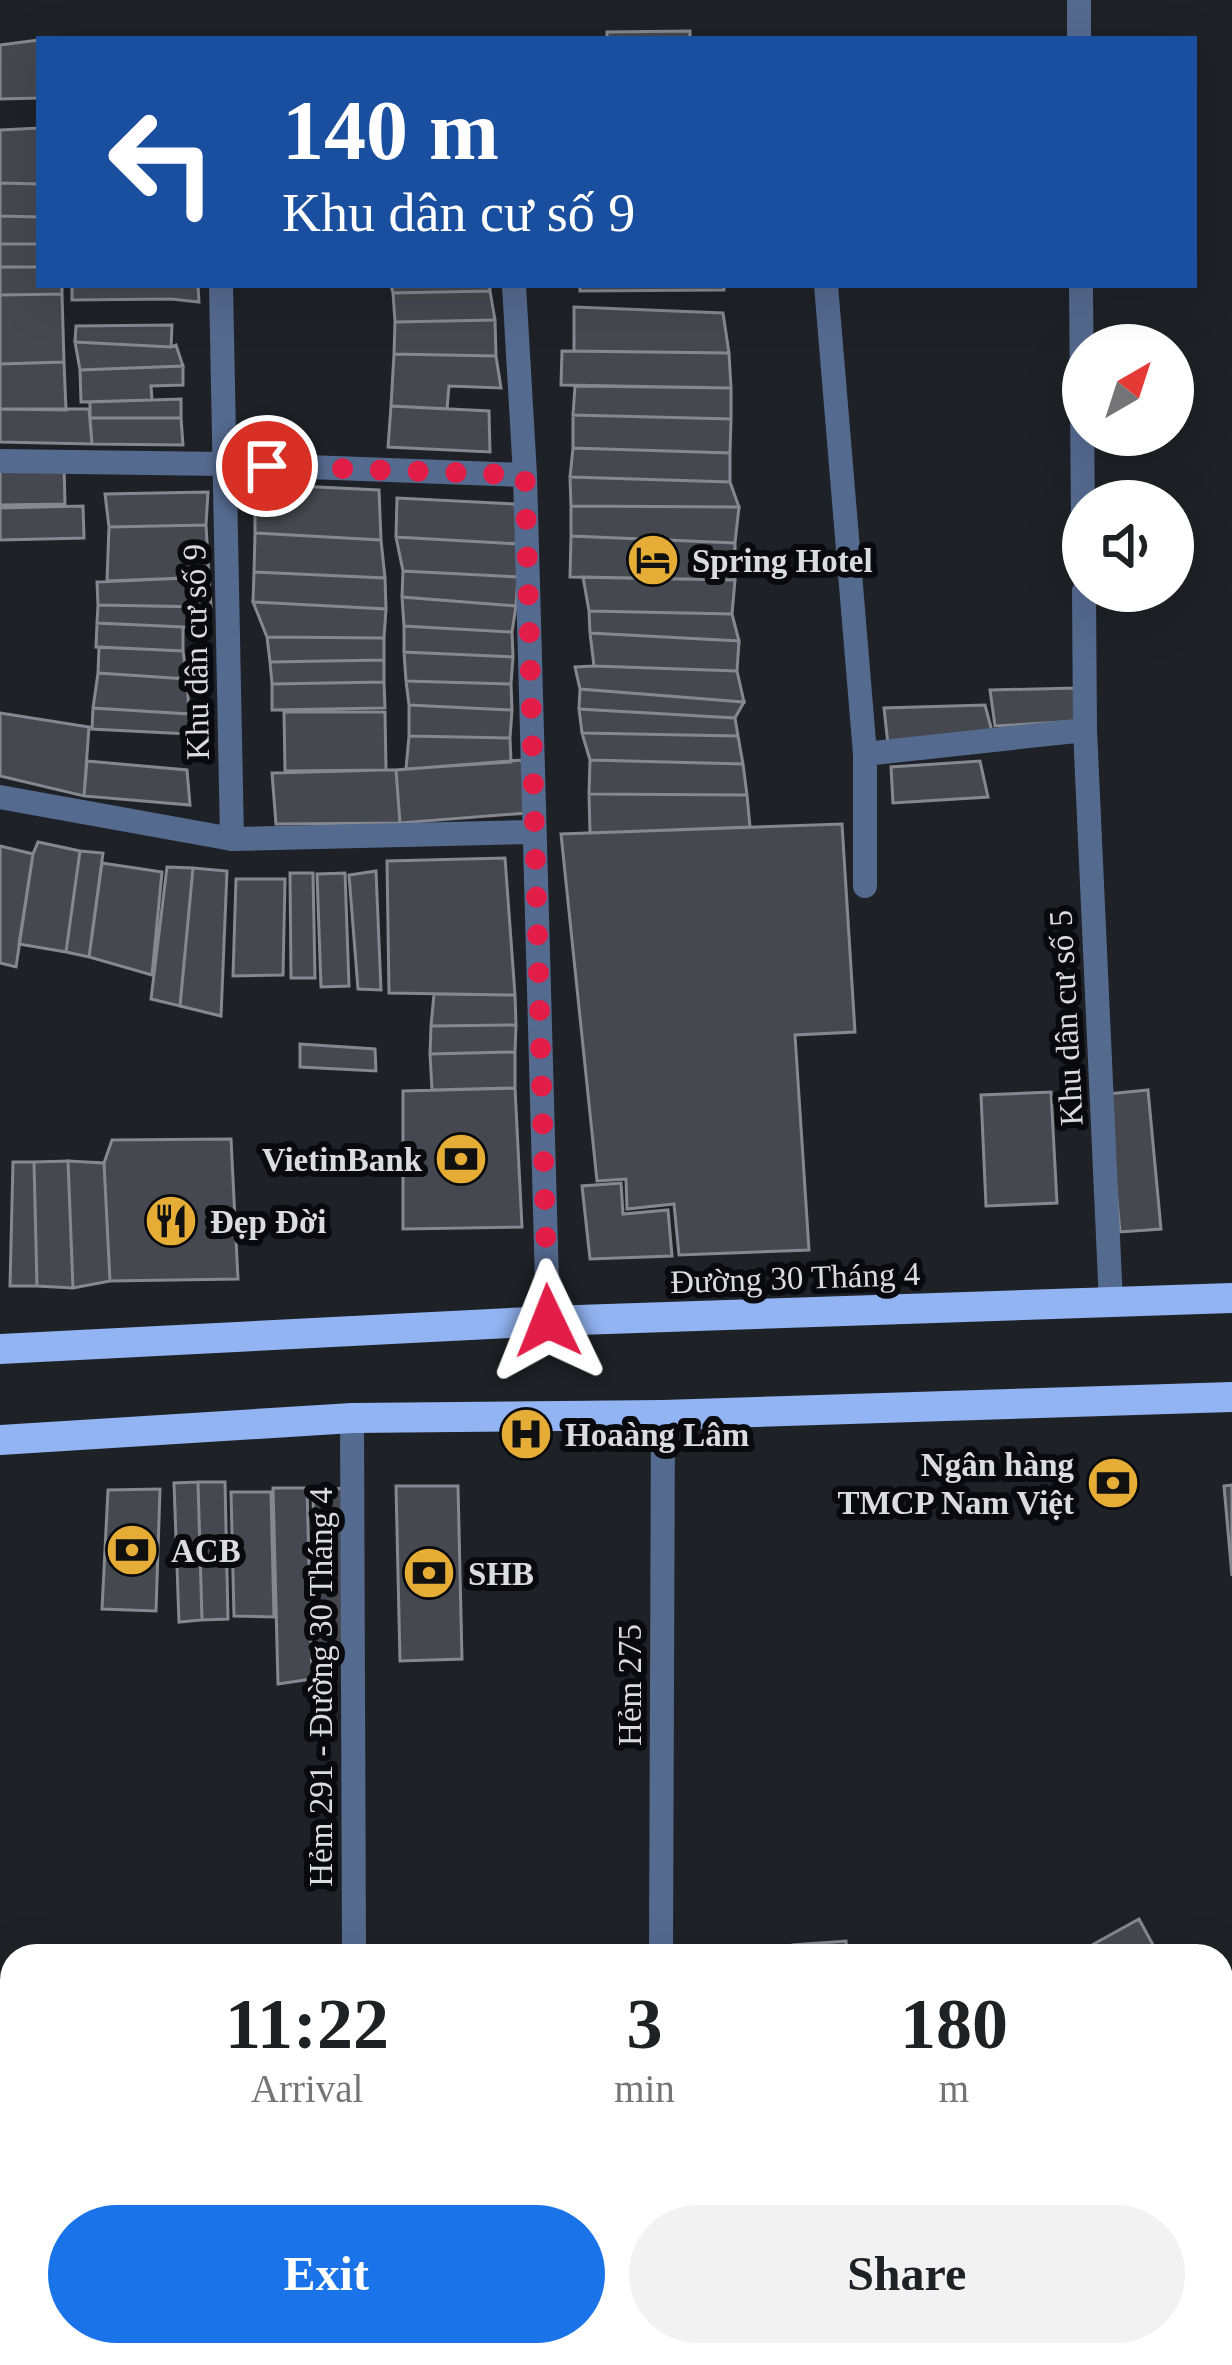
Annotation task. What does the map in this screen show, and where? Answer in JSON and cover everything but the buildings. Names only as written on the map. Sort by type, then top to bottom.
[{"type":"main road","name":"Đường 30 Tháng 4","points":[[0,1349],[548,1321],[1232,1298]]},
{"type":"main road","points":[[0,1440],[352,1418],[663,1415],[1232,1397]]},
{"type":"street","points":[[1079,0],[1079,36]]},
{"type":"street","name":"Khu dân cư số 9","points":[[221,288],[232,839]]},
{"type":"street","points":[[514,288],[525,475],[548,1321]]},
{"type":"street","points":[[826,288],[865,754],[865,886]]},
{"type":"street","points":[[1081,288],[1083,480]]},
{"type":"street","points":[[0,460],[525,475]]},
{"type":"street","name":"Khu dân cư số 5","points":[[1084,612],[1084,730],[1111,1303]]},
{"type":"street","points":[[865,754],[1084,730]]},
{"type":"street","points":[[0,797],[232,839],[533,832]]},
{"type":"street","name":"Hẻm 275","points":[[661,1944],[663,1415]]},
{"type":"street","name":"Hẻm 291 - Đường 30 Tháng 4","points":[[352,1418],[354,1944]]},
{"type":"place","name":"Spring Hotel","points":[[653,560]]},
{"type":"place","name":"VietinBank","points":[[461,1159]]},
{"type":"place","name":"Đẹp Đời","points":[[171,1221]]},
{"type":"place","name":"Hoaàng Lâm","points":[[526,1434]]},
{"type":"place","name":"Ngân hàng TMCP Nam Việt","points":[[1113,1483]]},
{"type":"place","name":"ACB","points":[[132,1550]]},
{"type":"place","name":"SHB","points":[[429,1573]]},
{"type":"route","points":[[267,466],[525,475],[548,1321]]}]
